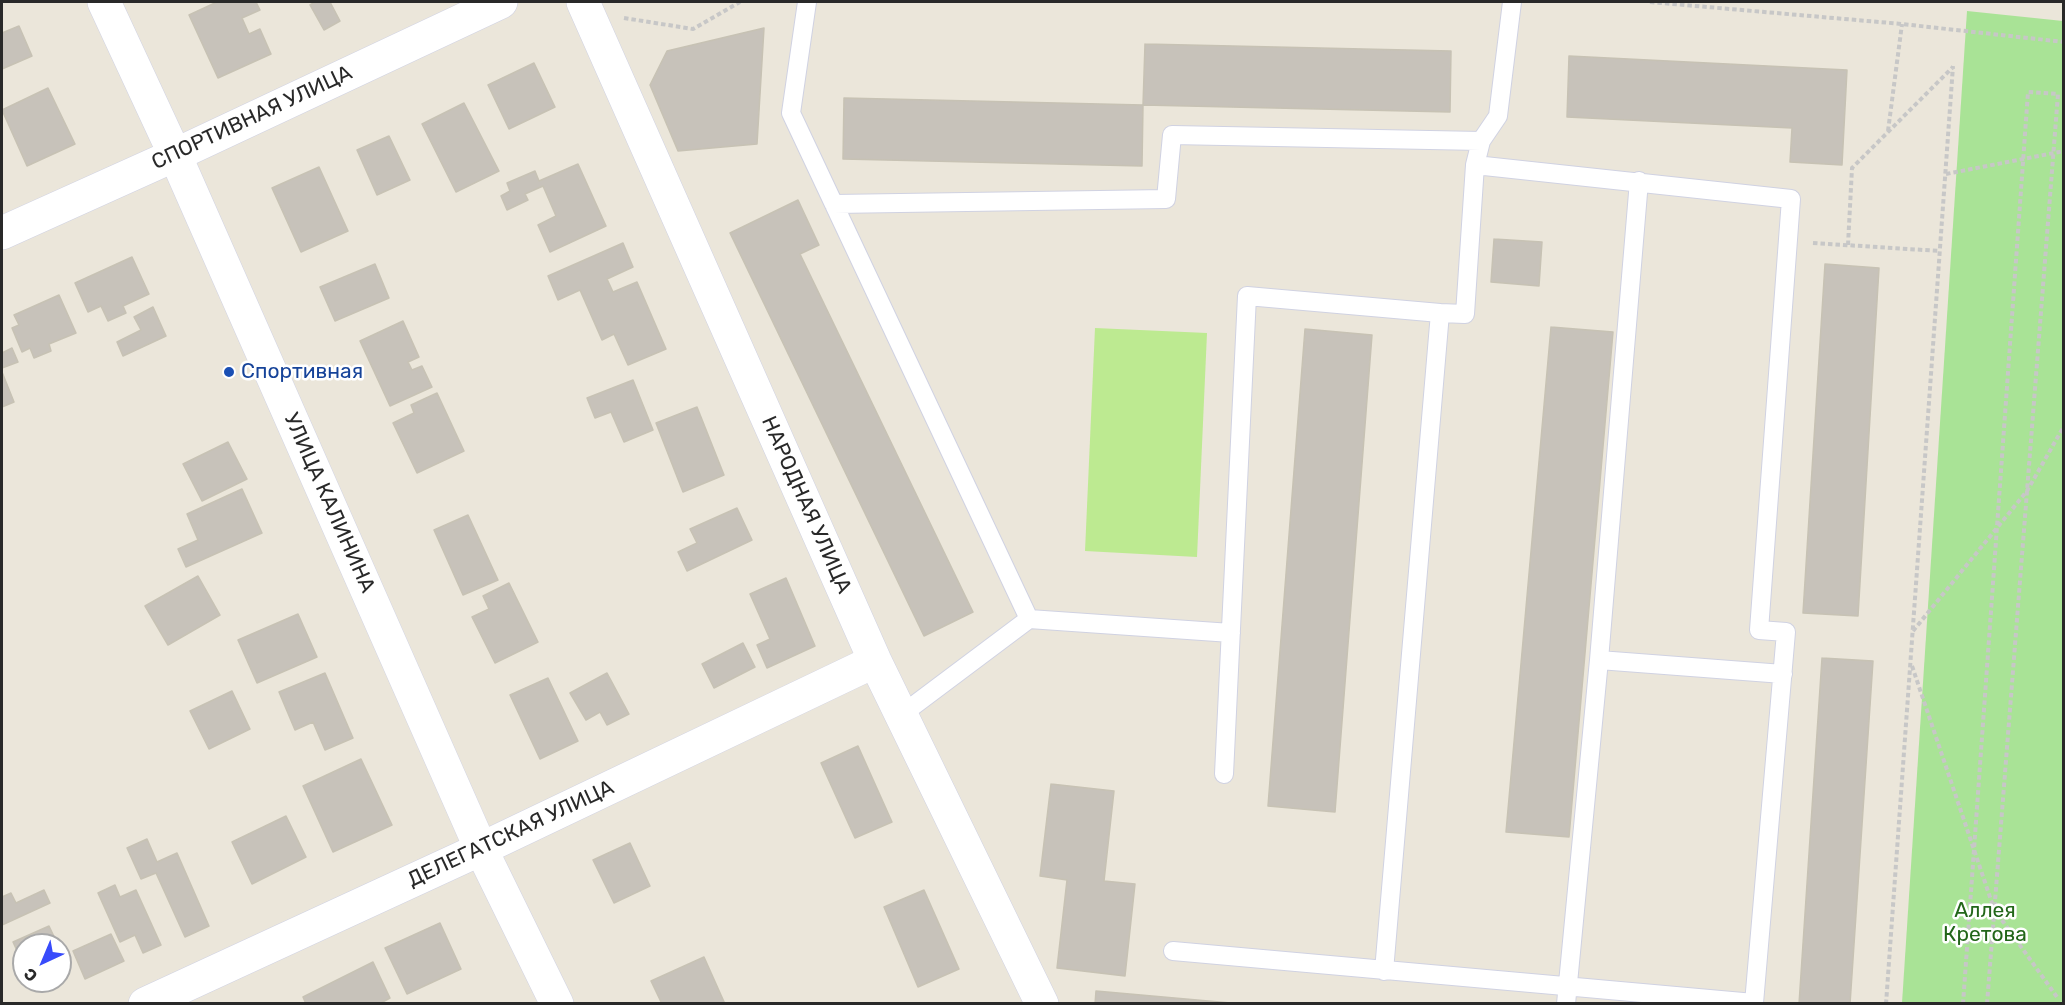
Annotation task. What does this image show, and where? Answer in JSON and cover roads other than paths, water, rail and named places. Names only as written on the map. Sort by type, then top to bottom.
[{"type":"street","name":"УЛИЦА КАЛИНИНА","points":[[104,2],[176,155],[481,849],[557,1004]]},
{"type":"street","name":"СПОРТИВНАЯ УЛИЦА","points":[[2,233],[176,155],[501,2]]},
{"type":"street","name":"НАРОДНАЯ УЛИЦА","points":[[583,2],[875,661],[1042,1004]]},
{"type":"street","name":"ДЕЛЕГАТСКАЯ УЛИЦА","points":[[145,1004],[481,849],[875,661]]},
{"type":"lane","points":[[807,2],[791,113],[1029,619]]},
{"type":"lane","points":[[1224,774],[1247,296],[1465,314],[1475,165],[1481,141],[1498,116],[1512,2]]},
{"type":"lane","points":[[834,204],[1166,199],[1172,135],[1481,141]]},
{"type":"lane","points":[[1173,951],[1384,971],[1567,995],[1754,1003],[1786,632],[1759,630],[1791,199],[1475,165]]},
{"type":"lane","points":[[1567,995],[1599,660],[1639,181]]},
{"type":"lane","points":[[1384,971],[1440,313]]},
{"type":"lane","points":[[901,715],[1029,619],[1231,633]]},
{"type":"lane","points":[[1599,660],[1783,674]]},
{"type":"place","name":"Спортивная","points":[[229,372]]},
{"type":"park label","name":"Аллея Кретова","points":[[1985,923]]}]
